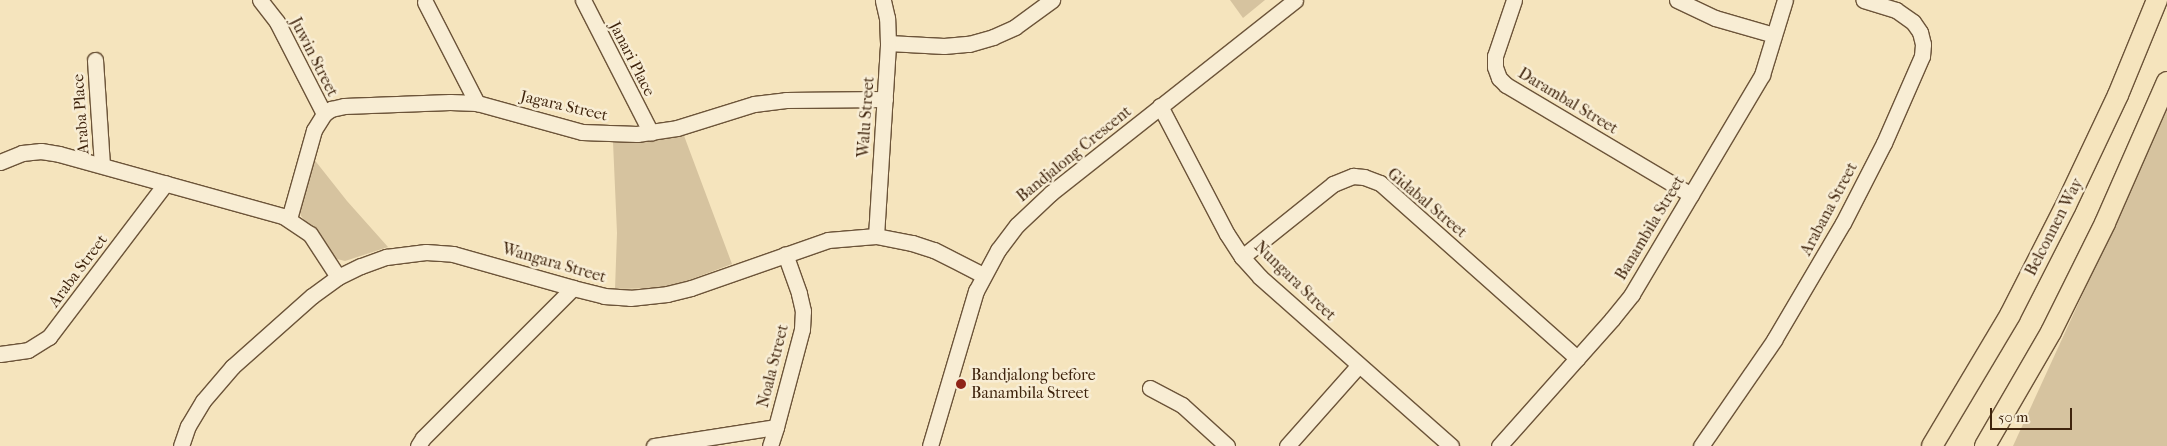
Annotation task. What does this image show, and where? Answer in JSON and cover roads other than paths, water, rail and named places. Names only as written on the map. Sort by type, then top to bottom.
[{"type":"main road","name":"Belconnen Way","points":[[1932,446],[2010,315],[2066,205],[2118,95],[2158,0]]},
{"type":"main road","points":[[1985,446],[2051,332],[2105,223],[2167,82]]},
{"type":"street","name":"Juwin Street","points":[[260,0],[277,22],[324,114],[314,130],[289,219]]},
{"type":"street","name":"Janari Place","points":[[583,0],[651,133]]},
{"type":"street","name":"Walu Street","points":[[876,236],[888,43],[887,18],[883,0]]},
{"type":"street","points":[[888,43],[944,46],[969,44],[993,37],[1015,27],[1052,0]]},
{"type":"street","name":"Bandjalong Crescent","points":[[930,446],[965,323],[983,275],[998,250],[1028,214],[1160,106],[1295,0]]},
{"type":"street","name":"Darambal Street","points":[[1514,0],[1495,56],[1495,67],[1499,78],[1506,85],[1691,195]]},
{"type":"street","points":[[1678,0],[1715,18],[1774,35]]},
{"type":"street","name":"Banambila Street","points":[[1499,446],[1632,294],[1762,75],[1785,0]]},
{"type":"street","name":"Arabana Street","points":[[1701,446],[1774,340],[1843,223],[1884,143],[1922,56],[1923,44],[1920,32],[1913,22],[1896,10],[1864,0]]},
{"type":"street","points":[[426,2],[477,103]]},
{"type":"street","name":"Araba Place","points":[[95,60],[102,165]]},
{"type":"street","name":"Jagara Street","points":[[324,114],[330,109],[344,106],[450,102],[477,103],[582,132],[609,135],[651,133],[677,128],[754,104],[786,100],[884,98]]},
{"type":"street","name":"Nungara Street","points":[[1160,106],[1227,234],[1242,257],[1260,277],[1450,446]]},
{"type":"street","points":[[0,162],[22,153],[41,151],[60,154],[289,219],[310,234],[338,277]]},
{"type":"street","name":"Gidabal Street","points":[[1242,257],[1333,184],[1353,176],[1364,177],[1380,183],[1577,358]]},
{"type":"street","name":"Araba Street","points":[[0,354],[28,350],[50,337],[166,183]]},
{"type":"street","name":"Wangara Street","points":[[181,446],[188,426],[203,401],[217,383],[312,296],[338,277],[386,257],[426,252],[453,254],[604,296],[630,298],[667,294],[828,240],[876,236],[912,243],[934,250],[983,275]]},
{"type":"street","name":"Noala Street","points":[[654,446],[776,427],[802,329],[803,311],[799,293],[785,254]]},
{"type":"street","points":[[418,446],[423,438],[573,288]]},
{"type":"street","points":[[1287,446],[1359,365]]},
{"type":"street","points":[[1150,388],[1182,405],[1227,446]]},
{"type":"street","points":[[770,446],[776,427]]},
{"type":"place","name":"Bandjalong before Banambila Street","points":[[961,384]]}]
